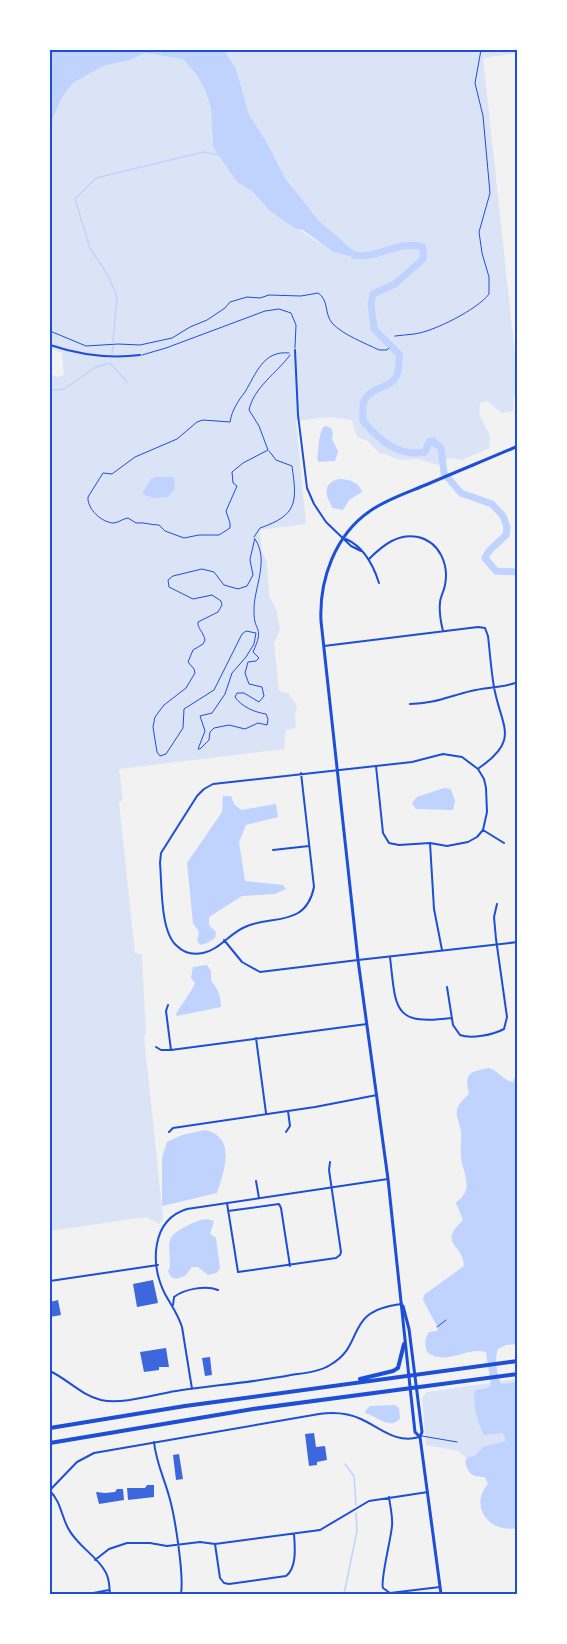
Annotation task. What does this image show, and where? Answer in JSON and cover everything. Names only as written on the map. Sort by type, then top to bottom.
[{"type":"highway","points":[[344,1383],[393,1371],[401,1363],[405,1344]]},
{"type":"highway","points":[[50,1428],[344,1383],[518,1361]]},
{"type":"highway","points":[[50,1443],[243,1411],[518,1374]]},
{"type":"main road","points":[[420,1437],[416,1432],[408,1376],[388,1179],[358,960],[324,646],[321,615],[322,590],[330,564],[343,538],[356,522],[375,508],[518,446]]},
{"type":"main road","points":[[402,1304],[407,1313],[422,1432],[420,1437],[441,1594]]},
{"type":"street","points":[[50,345],[99,357],[116,358],[140,355]]},
{"type":"street","points":[[295,350],[297,406],[306,483],[321,515],[351,546],[361,551],[369,559],[379,583]]},
{"type":"street","points":[[369,559],[387,543],[403,537],[426,539],[437,548],[442,555],[446,575],[440,604],[443,632]]},
{"type":"street","points":[[324,646],[483,628],[488,632],[494,687],[503,715],[505,738],[499,751],[478,769]]},
{"type":"street","points":[[410,704],[445,700],[470,691],[509,686],[518,682]]},
{"type":"street","points":[[301,773],[314,887],[312,897],[306,906],[298,914],[247,926],[212,950],[196,954],[182,950],[172,941],[165,923],[161,853],[197,796],[213,784],[301,773],[412,762],[443,754],[462,757],[478,769],[484,779],[487,812],[483,830],[477,837],[459,845],[430,843],[393,845],[385,840],[376,766]]},
{"type":"street","points":[[483,830],[504,843]]},
{"type":"street","points":[[430,843],[434,909],[442,950]]},
{"type":"street","points":[[273,850],[309,846]]},
{"type":"street","points":[[447,987],[456,1032],[468,1037],[504,1029],[507,1017],[494,917],[497,904]]},
{"type":"street","points":[[224,940],[242,962],[260,972],[518,942]]},
{"type":"street","points":[[390,956],[395,995],[404,1013],[415,1020],[422,1021],[452,1017]]},
{"type":"street","points":[[168,1005],[165,1011],[171,1050]]},
{"type":"street","points":[[156,1047],[161,1050],[171,1050],[367,1024]]},
{"type":"street","points":[[256,1038],[266,1114]]},
{"type":"street","points":[[169,1132],[173,1128],[377,1095]]},
{"type":"street","points":[[286,1132],[290,1126],[288,1111]]},
{"type":"street","points":[[227,1203],[238,1272],[339,1257],[341,1252],[331,1187],[330,1162]]},
{"type":"street","points":[[192,1389],[182,1327],[161,1284],[156,1253],[161,1229],[169,1220],[188,1209],[388,1179]]},
{"type":"street","points":[[256,1181],[259,1198]]},
{"type":"street","points":[[228,1211],[279,1204],[290,1266]]},
{"type":"street","points":[[50,1281],[158,1264]]},
{"type":"street","points":[[173,1305],[174,1297],[182,1292],[207,1287],[218,1290]]},
{"type":"street","points":[[50,1371],[84,1393],[103,1400],[120,1400],[234,1385],[320,1370],[343,1354],[350,1345],[357,1327],[369,1314],[384,1306],[402,1304]]},
{"type":"street","points":[[110,1594],[109,1580],[105,1572],[75,1539],[60,1505],[50,1490],[70,1467],[85,1457],[154,1442],[328,1413],[357,1418],[396,1438],[420,1437]]},
{"type":"street","points":[[154,1442],[157,1462],[170,1500],[181,1594]]},
{"type":"street","points":[[95,1560],[109,1549],[127,1543],[177,1545],[200,1542],[215,1544],[320,1530],[364,1503],[428,1492]]},
{"type":"street","points":[[389,1497],[392,1528],[387,1564],[381,1583],[384,1590],[391,1593],[440,1587]]},
{"type":"street","points":[[215,1544],[222,1582],[226,1584],[245,1582],[286,1576],[290,1573],[295,1547],[294,1534]]},
{"type":"street","points":[[88,1594],[109,1590]]},
{"type":"lane","points":[[140,355],[166,348],[259,313],[279,309],[291,313],[295,320],[295,350]]},
{"type":"lane","points":[[420,1437],[428,1436],[457,1442]]},
{"type":"path","points":[[395,336],[425,332],[474,308],[489,294],[489,277],[479,232],[490,193],[483,116],[475,83],[481,50]]},
{"type":"path","points":[[50,331],[86,346],[140,345],[172,338],[207,320],[230,303],[247,297],[301,296],[318,293],[324,298],[332,322],[340,329],[380,350],[389,348]]},
{"type":"path","points":[[255,534],[262,526],[272,524],[284,516],[291,508],[295,494],[292,468],[276,460],[268,450],[259,426],[249,411],[259,389],[291,353],[283,352],[262,363],[240,398],[230,422],[213,420],[197,422],[177,439],[135,457],[112,474],[103,473],[90,492],[88,502],[91,509],[109,522],[119,522],[128,518],[136,523],[159,525],[165,531],[184,538],[219,535],[231,526],[226,511],[237,486],[233,483],[232,472],[243,463],[268,450]]},
{"type":"path","points":[[255,529],[250,560],[254,575],[245,587],[238,589],[228,587],[220,582],[214,573],[202,569],[173,576],[168,580],[169,587],[189,597],[194,599],[212,595],[221,601],[222,606],[215,614],[198,622],[205,639],[193,650],[188,662],[194,669],[195,675],[186,688],[156,714],[153,728],[157,753],[160,756],[166,754],[182,730],[185,723],[184,709],[214,690],[242,634],[246,631],[256,633],[255,642],[232,673],[225,694],[212,713],[200,716],[205,731],[198,748],[201,750],[208,740],[209,732],[214,728],[229,725],[245,729],[258,723],[267,725],[266,714],[253,712],[235,697],[237,693],[243,693],[259,702],[264,696],[262,687],[249,684],[245,673],[248,662],[259,658],[253,652],[260,638],[254,612],[260,579],[259,552],[255,539]]},
{"type":"path","points":[[444,1318],[447,1323]]},
{"type":"path","points":[[437,1327],[446,1320]]},
{"type":"shaded area","points":[[224,50],[517,50],[517,53],[483,58],[517,373],[517,396],[513,397],[513,411],[502,413],[487,401],[481,402],[479,412],[489,433],[489,448],[462,460],[449,458],[437,465],[419,459],[401,460],[378,452],[368,441],[357,437],[352,420],[329,417],[296,421],[306,524],[260,530],[262,552],[267,562],[269,595],[277,612],[280,629],[274,644],[279,691],[289,694],[297,706],[296,728],[286,730],[284,749],[119,769],[123,800],[119,802],[135,953],[142,954],[146,1035],[144,1036],[163,1218],[159,1224],[146,1217],[50,1231],[50,374],[58,377],[64,375],[62,353],[50,348],[50,125],[61,99],[73,83],[103,66],[130,60],[145,53],[183,59],[197,75],[205,90],[211,108],[213,147],[237,182],[252,191],[269,210],[333,252],[361,259],[360,254],[319,221],[285,178],[265,139],[249,115],[236,69]]},
{"type":"shaded area","points":[[517,1379],[517,1508],[459,1451],[426,1445],[422,1398],[427,1392]]},
{"type":"water","points":[[50,50],[224,50],[236,69],[249,115],[265,139],[285,178],[319,221],[354,251],[361,254],[362,259],[333,252],[303,230],[296,229],[269,210],[252,191],[237,182],[213,147],[211,108],[205,90],[197,75],[183,59],[145,53],[130,60],[103,66],[73,83],[61,99],[50,125]]},
{"type":"water","points":[[323,427],[331,428],[332,439],[338,451],[335,461],[319,462],[317,459],[319,439]]},
{"type":"water","points":[[174,477],[175,488],[168,497],[154,498],[142,494],[151,479]]},
{"type":"water","points":[[339,479],[353,482],[362,492],[349,500],[343,510],[333,508],[327,495],[330,484]]},
{"type":"water","points":[[444,788],[451,789],[455,801],[453,810],[416,809],[412,803],[417,797]]},
{"type":"water","points":[[223,796],[231,796],[234,804],[241,810],[276,804],[278,817],[246,825],[239,842],[245,881],[283,885],[286,889],[275,894],[242,896],[209,917],[209,925],[216,932],[215,938],[200,945],[197,940],[199,932],[193,923],[187,863],[222,812]]},
{"type":"water","points":[[207,965],[211,971],[211,981],[219,993],[221,1007],[177,1016],[176,1014],[195,983],[191,978],[193,967]]},
{"type":"water","points":[[489,1068],[513,1082],[517,1070],[517,1344],[506,1345],[498,1349],[496,1358],[501,1384],[517,1382],[515,1438],[518,1440],[517,1528],[507,1529],[491,1523],[485,1517],[480,1501],[488,1484],[485,1477],[471,1474],[465,1461],[468,1457],[475,1456],[483,1447],[506,1441],[503,1433],[484,1435],[476,1413],[475,1390],[488,1388],[491,1385],[486,1352],[442,1357],[427,1352],[425,1342],[427,1335],[429,1332],[437,1331],[438,1328],[423,1300],[424,1295],[464,1266],[463,1258],[452,1239],[452,1234],[463,1220],[456,1203],[462,1198],[467,1182],[461,1160],[461,1131],[457,1111],[469,1094],[467,1082],[470,1075]]},
{"type":"water","points":[[205,1130],[215,1134],[225,1147],[225,1165],[217,1193],[162,1206],[162,1158],[167,1142],[182,1135]]},
{"type":"water","points":[[206,1219],[214,1221],[210,1234],[216,1238],[220,1269],[208,1275],[198,1267],[192,1267],[185,1276],[176,1279],[171,1277],[168,1271],[170,1267],[169,1246],[172,1237],[180,1230]]},
{"type":"water","points":[[395,1405],[399,1408],[400,1418],[396,1422],[384,1422],[365,1413],[370,1406]]},
{"type":"building","points":[[153,1280],[158,1303],[137,1307],[133,1284]]},
{"type":"building","points":[[58,1300],[61,1315],[50,1317],[50,1302]]},
{"type":"building","points":[[166,1348],[169,1367],[159,1367],[159,1370],[144,1372],[140,1352]]},
{"type":"building","points":[[210,1357],[212,1375],[205,1376],[202,1358]]},
{"type":"building","points":[[314,1433],[316,1447],[325,1446],[327,1460],[309,1466],[305,1434]]},
{"type":"building","points":[[179,1454],[183,1479],[176,1480],[173,1455]]},
{"type":"building","points":[[147,1485],[154,1485],[154,1497],[128,1500],[127,1488],[145,1488]]},
{"type":"building","points":[[117,1489],[123,1489],[124,1500],[99,1504],[96,1492],[115,1492]]},
{"type":"waterway","points":[[113,342],[117,297],[109,277],[90,248],[75,199],[96,178],[203,152],[218,155]]},
{"type":"waterway","points":[[354,255],[372,255],[405,246],[423,247],[423,259],[395,284],[373,294],[371,304],[374,329],[399,354],[399,367],[392,382],[368,395],[364,401],[363,421],[390,446],[406,452],[425,452],[429,442],[433,441],[441,448],[444,473],[461,493],[492,504],[503,516],[507,527],[506,535],[485,558],[496,571],[518,572]]},
{"type":"waterway","points":[[112,353],[113,346]]},
{"type":"waterway","points":[[50,390],[64,389],[96,367],[110,363],[127,382]]},
{"type":"waterway","points":[[345,1464],[354,1476],[356,1505]]},
{"type":"waterway","points":[[344,1594],[357,1531],[356,1513]]}]
